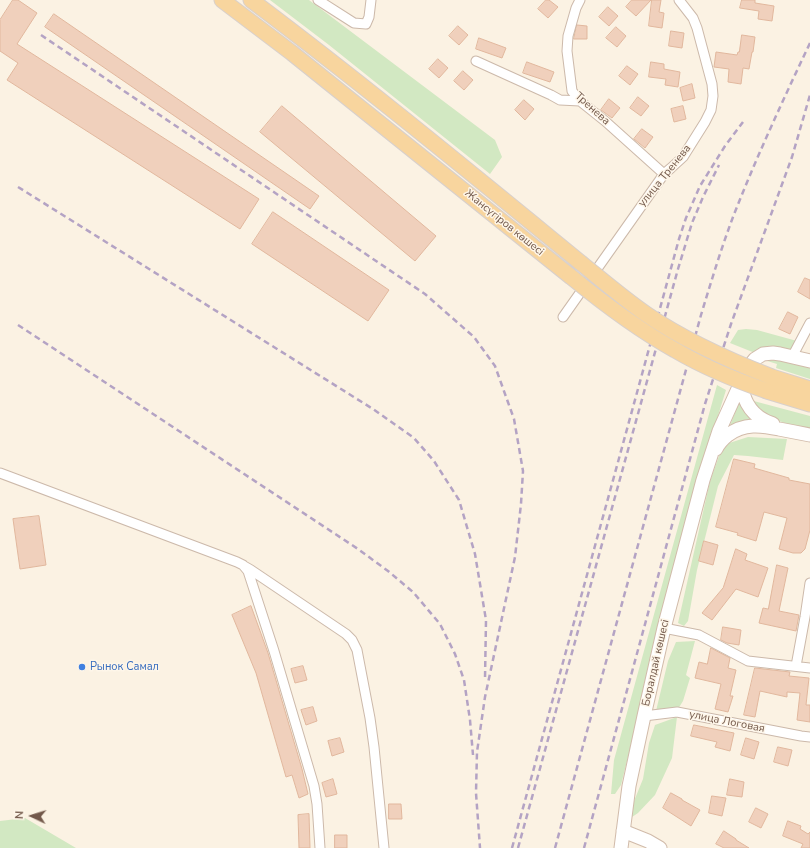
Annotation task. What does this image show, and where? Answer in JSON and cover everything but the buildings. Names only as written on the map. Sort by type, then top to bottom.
[{"type":"main road","name":"Жансүгіров көшесі","points":[[222,0],[292,53],[570,276],[644,331],[673,350],[735,380],[810,404]]},
{"type":"main road","name":"Жансүгіров көшесі","points":[[251,0],[314,47],[633,305],[671,330],[727,359],[772,377],[810,389]]},
{"type":"main road","points":[[704,480],[719,431],[752,362],[763,354],[773,353],[810,361]]},
{"type":"main road","points":[[744,376],[742,388],[743,394],[752,410],[764,420],[794,432]]},
{"type":"main road","points":[[704,480],[718,444],[736,429],[762,425],[810,435]]},
{"type":"main road","name":"Боралдай көшесі","points":[[621,848],[629,786],[644,716],[664,628],[704,480]]},
{"type":"main road","points":[[623,831],[648,841],[660,848]]},
{"type":"street","points":[[318,0],[354,23],[366,24],[369,18],[371,0]]},
{"type":"street","name":"Тренева","points":[[580,0],[576,8],[568,36],[567,51],[572,91],[580,101],[605,120],[664,174]]},
{"type":"street","name":"улица Тренева","points":[[563,317],[664,174],[683,157],[711,110],[713,96],[712,84],[697,28],[693,18],[679,0]]},
{"type":"street","points":[[476,61],[560,100],[580,101]]},
{"type":"street","points":[[792,357],[810,322]]},
{"type":"street","points":[[0,473],[237,562],[346,634],[352,640],[357,650],[370,718],[384,848]]},
{"type":"street","points":[[243,566],[248,571],[313,780],[317,804],[320,848]]},
{"type":"street","points":[[796,666],[806,617],[810,583]]},
{"type":"street","points":[[664,628],[699,635],[748,661],[810,668]]},
{"type":"street","name":"улица Логовая","points":[[644,716],[677,712],[810,738]]},
{"type":"green space","points":[[270,0],[309,0],[495,140],[502,157],[490,174],[329,45]]},
{"type":"green space","points":[[738,330],[757,330],[797,341],[790,352],[755,353],[730,343]]},
{"type":"green space","points":[[783,357],[810,365],[810,379],[776,368],[777,364],[761,359]]},
{"type":"green space","points":[[717,385],[726,390],[694,493],[621,785],[615,794],[611,794],[614,760]]},
{"type":"green space","points":[[740,400],[758,419],[729,428]]},
{"type":"green space","points":[[750,400],[810,416],[810,432],[765,416]]},
{"type":"green space","points":[[748,437],[787,439],[783,460],[734,455],[718,486],[697,570],[688,621],[684,626],[678,623],[710,481],[723,445]]},
{"type":"green space","points":[[695,641],[686,675],[690,678],[683,701],[678,709],[656,711],[668,661],[676,642]]},
{"type":"green space","points":[[677,717],[672,758],[655,795],[638,813],[632,817],[632,806],[643,779],[649,743],[655,725]]},
{"type":"green space","points":[[25,818],[76,848],[0,848],[0,821]]},
{"type":"railway","points":[[41,35],[425,294],[474,337],[495,366],[514,419],[523,471],[515,557],[485,697],[477,752],[476,793],[480,848]]},
{"type":"railway","points":[[555,848],[701,315],[716,266],[733,217],[751,173],[810,43]]},
{"type":"railway","points":[[584,848],[705,404],[731,324],[792,157],[810,95]]},
{"type":"railway","points":[[512,848],[679,239],[686,218],[700,186],[725,146],[743,122]]},
{"type":"railway","points":[[518,848],[678,269],[692,223],[719,165]]},
{"type":"railway","points":[[18,187],[373,409],[414,438],[434,461],[459,500],[475,554],[486,620],[485,679]]},
{"type":"railway","points":[[18,325],[358,549],[413,592],[440,624],[455,654],[464,680],[473,755]]},
{"type":"place","name":"Рынок Самал","points":[[82,667]]}]
